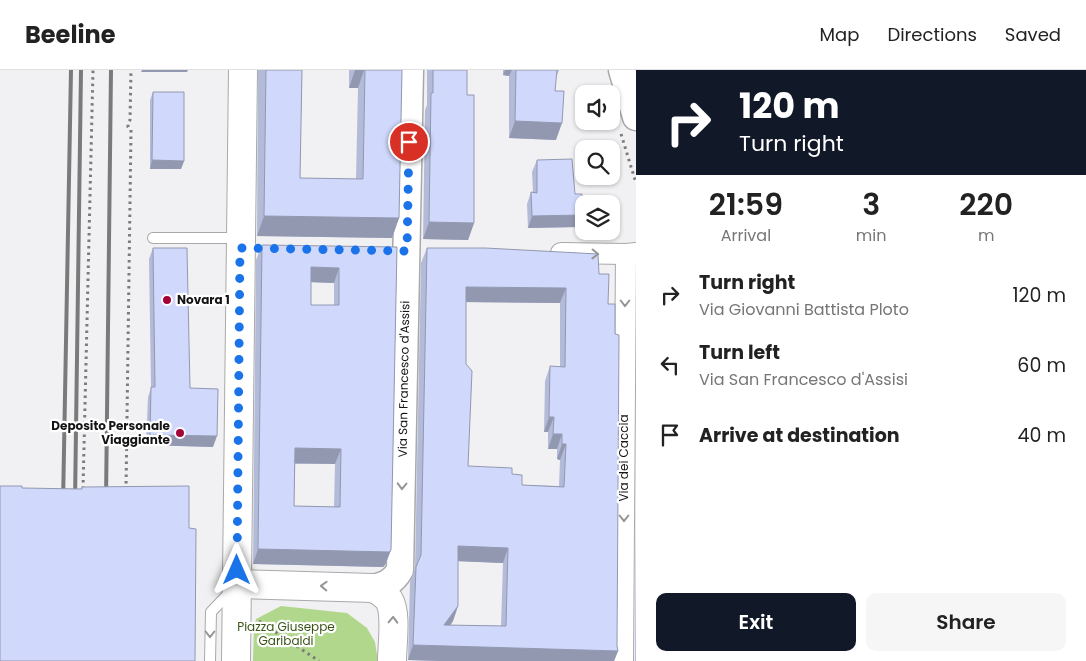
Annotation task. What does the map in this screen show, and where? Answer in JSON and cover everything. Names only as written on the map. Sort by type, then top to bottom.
[{"type":"main road","points":[[236,661],[247,245],[243,70]]},
{"type":"main road","points":[[238,584],[373,588],[383,593],[389,600],[393,610],[392,661]]},
{"type":"street","name":"Via San Francesco d'Assisi","points":[[373,588],[387,585],[397,576],[400,570],[410,70]]},
{"type":"street","points":[[622,70],[628,123]]},
{"type":"street","points":[[540,253],[631,254]]},
{"type":"street","name":"Via dei Caccia","points":[[623,661],[631,254]]},
{"type":"lane","points":[[153,238],[247,245]]},
{"type":"lane","points":[[210,661],[210,612],[238,584]]},
{"type":"path","points":[[83,492],[93,70]]},
{"type":"path","points":[[126,497],[131,130],[128,127],[128,123],[130,120],[131,70]]},
{"type":"path","points":[[628,123],[636,184]]},
{"type":"path","points":[[256,619],[319,661]]},
{"type":"green space","name":"Piazza Giuseppe Garibaldi","points":[[281,606],[347,613],[367,628],[375,642],[378,661],[253,661],[256,619]]},
{"type":"building","points":[[266,70],[302,70],[300,178],[363,179],[365,70],[402,70],[399,218],[264,216]]},
{"type":"building","points":[[433,70],[467,70],[467,95],[474,95],[474,223],[429,222]]},
{"type":"building","points":[[516,70],[557,70],[555,91],[564,91],[562,123],[515,121]]},
{"type":"building","points":[[153,92],[184,92],[184,161],[152,160]]},
{"type":"building","points":[[572,159],[575,194],[582,194],[575,195],[575,215],[532,216],[531,192],[537,193],[537,160]]},
{"type":"building","points":[[262,245],[397,247],[391,550],[389,552],[258,549]],"holes":[[[311,267],[339,268],[339,305],[311,305]],[[295,448],[341,449],[340,507],[294,506]]]},
{"type":"building","points":[[153,248],[187,248],[190,388],[218,389],[217,436],[150,435],[151,387],[155,387]]},
{"type":"building","points":[[427,248],[485,248],[598,254],[599,274],[609,274],[608,304],[615,304],[615,334],[619,335],[618,651],[413,645],[416,567],[421,555]],"holes":[[[466,287],[566,288],[565,367],[550,366],[549,417],[554,417],[553,434],[562,434],[562,444],[566,444],[564,487],[522,485],[522,475],[512,474],[512,468],[468,466],[472,371],[466,364]],[[458,546],[508,548],[506,626],[444,625],[458,606]]]},
{"type":"building","points":[[0,486],[82,489],[82,487],[189,486],[189,528],[196,529],[195,661],[0,661]]},
{"type":"railway","points":[[63,504],[71,70]]},
{"type":"railway","points":[[75,502],[81,70]]},
{"type":"railway","points":[[106,500],[111,70]]},
{"type":"place","name":"Novara 1","points":[[167,300]]},
{"type":"place","name":"Deposito Personale Viaggiante","points":[[180,433]]},
{"type":"route","points":[[237,570],[240,248],[407,251],[409,142]]}]
